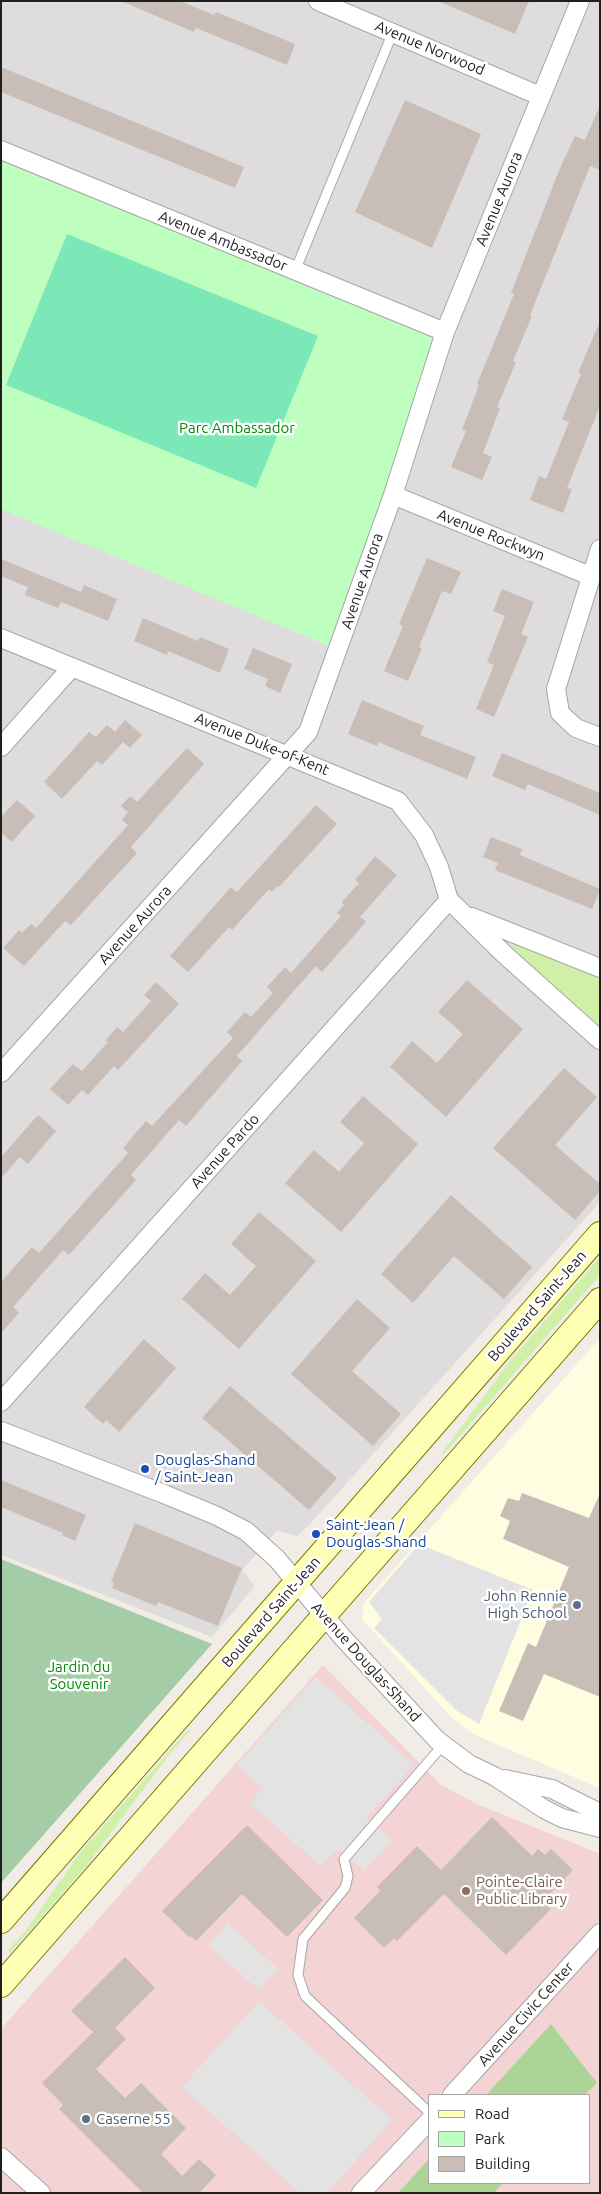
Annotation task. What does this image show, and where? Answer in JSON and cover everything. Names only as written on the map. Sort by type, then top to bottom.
[{"type":"main road","name":"Boulevard Saint-Jean","points":[[1,1921],[600,1234]]},
{"type":"main road","points":[[1,1985],[600,1300]]},
{"type":"street","name":"Avenue Norwood","points":[[318,1],[540,96]]},
{"type":"street","name":"Avenue Aurora","points":[[1,1073],[308,732],[392,495],[445,332],[580,1]]},
{"type":"street","name":"Avenue Ambassador","points":[[2,152],[445,332]]},
{"type":"street","name":"Avenue Rockwyn","points":[[392,495],[590,576]]},
{"type":"street","points":[[600,549],[556,689],[560,713],[576,728],[600,737]]},
{"type":"street","name":"Avenue Duke-of-Kent","points":[[1,638],[288,754],[398,801],[424,834],[440,867],[449,900]]},
{"type":"street","points":[[1,747],[72,667]]},
{"type":"street","points":[[449,900],[504,954],[600,1040]]},
{"type":"street","name":"Avenue Pardo","points":[[1,1402],[449,900]]},
{"type":"street","points":[[464,914],[600,968]]},
{"type":"street","name":"Avenue Douglas-Shand","points":[[1,1431],[230,1521],[246,1531],[262,1544],[405,1707],[443,1745],[469,1764],[494,1776],[552,1813],[600,1828]]},
{"type":"street","name":"Avenue Douglas-Shand","points":[[494,1776],[552,1790],[600,1812]]},
{"type":"street","name":"Avenue Civic Center","points":[[453,2094],[600,1933]]},
{"type":"street","points":[[361,2193],[428,2122]]},
{"type":"street","points":[[1,2157],[41,2193]]},
{"type":"lane","points":[[295,271],[393,32]]},
{"type":"lane","points":[[428,2110],[305,1996],[298,1975],[303,1939],[345,1888],[348,1876],[344,1858],[443,1745]]},
{"type":"shaded area","points":[[1,1],[600,1],[600,1202],[309,1525],[297,1536],[277,1531],[242,1570],[255,1586],[212,1637],[1,1555]]},
{"type":"shaded area","points":[[600,1338],[600,1788],[475,1735],[451,1717],[362,1619],[364,1603]]},
{"type":"shaded area","points":[[419,1544],[533,1590],[479,1724],[457,1711],[374,1628],[382,1619],[369,1602]]},
{"type":"shaded area","points":[[323,1665],[441,1785],[477,1804],[600,1854],[600,2193],[494,2193],[502,2184],[591,2184],[591,2094],[586,2094],[597,2083],[551,2024],[487,2094],[428,2094],[428,2160],[398,2193],[1,2193],[1,2029]]},
{"type":"shaded area","points":[[316,1677],[414,1765],[367,1818],[392,1841],[364,1871],[338,1849],[321,1867],[250,1803],[262,1788],[237,1765]]},
{"type":"shaded area","points":[[228,1923],[278,1969],[259,1990],[208,1945]]},
{"type":"shaded area","points":[[259,2001],[392,2120],[327,2193],[300,2193],[182,2087]]},
{"type":"green space","name":"Parc Ambassador","points":[[1,155],[445,332],[338,650],[1,509]]},
{"type":"green space","points":[[67,234],[318,336],[256,488],[6,385]]},
{"type":"green space","points":[[515,944],[600,979],[600,1029],[511,950]]},
{"type":"green space","points":[[600,1257],[600,1275],[444,1454],[442,1453],[510,1361]]},
{"type":"green space","name":"Jardin du Souvenir","points":[[1,1559],[212,1644],[1,1883]]},
{"type":"green space","points":[[188,1730],[190,1731],[169,1755],[87,1865],[10,1953],[7,1951],[24,1933],[80,1853]]},
{"type":"green space","points":[[551,2024],[597,2083],[586,2094],[487,2094]]},
{"type":"green space","points":[[428,2160],[428,2184],[502,2184],[494,2193],[398,2193]]},
{"type":"building","points":[[121,1],[180,1],[214,15],[216,12],[295,44],[287,65],[196,28],[194,32]]},
{"type":"building","points":[[438,1],[529,1],[515,34]]},
{"type":"building","points":[[1,67],[244,167],[235,188],[1,92]]},
{"type":"building","points":[[405,100],[481,134],[432,248],[355,212]]},
{"type":"building","points":[[600,105],[600,170],[590,166],[530,315],[532,316],[513,361],[516,362],[497,407],[500,408],[483,453],[492,457],[482,480],[451,467],[466,431],[462,430],[479,385],[477,384],[514,294],[511,293],[560,168],[575,136],[585,140]]},
{"type":"building","points":[[600,321],[600,406],[567,488],[572,489],[563,513],[530,500],[539,476],[546,479],[569,422],[562,419],[581,374],[578,373]]},
{"type":"building","points":[[427,558],[461,572],[451,594],[442,591],[419,647],[422,648],[408,681],[384,671],[403,626],[399,624]]},
{"type":"building","points":[[1,559],[81,592],[84,585],[117,599],[108,621],[61,602],[58,608],[25,595],[28,587],[1,576]]},
{"type":"building","points":[[502,589],[534,602],[521,634],[528,637],[494,717],[476,709],[494,665],[487,662],[505,616],[493,611]]},
{"type":"building","points":[[143,618],[198,641],[200,637],[229,649],[220,673],[168,651],[167,655],[134,641]]},
{"type":"building","points":[[253,648],[292,664],[280,693],[265,686],[268,679],[244,669]]},
{"type":"building","points":[[362,700],[424,726],[420,735],[476,757],[467,779],[378,742],[377,746],[348,734]]},
{"type":"building","points":[[125,720],[142,735],[130,748],[123,742],[102,765],[97,761],[62,799],[44,782],[89,732],[96,737],[107,725],[115,732]]},
{"type":"building","points":[[187,748],[204,764],[131,847],[137,853],[71,925],[65,921],[24,966],[3,948],[19,930],[22,933],[31,924],[36,928],[128,825],[122,820],[128,812],[121,806],[130,796],[137,802]]},
{"type":"building","points":[[502,753],[600,793],[600,815],[528,784],[525,790],[492,776]]},
{"type":"building","points":[[17,800],[35,816],[12,842],[1,833],[1,817]]},
{"type":"building","points":[[316,805],[337,824],[279,887],[277,886],[272,892],[269,889],[232,930],[229,927],[188,972],[170,956],[231,887],[237,892]]},
{"type":"building","points":[[491,837],[522,849],[520,855],[600,889],[592,909],[495,870],[498,863],[483,857]]},
{"type":"building","points":[[375,856],[397,875],[360,917],[366,922],[322,972],[316,966],[237,1056],[242,1061],[186,1126],[179,1120],[131,1175],[136,1180],[69,1255],[63,1250],[13,1307],[19,1313],[1,1333],[1,1282],[32,1247],[39,1253],[128,1153],[123,1148],[146,1121],[152,1126],[233,1038],[227,1032],[245,1012],[251,1017],[273,993],[267,987],[285,967],[291,973],[341,916],[337,913],[344,905],[342,902],[359,883],[355,880]]},
{"type":"building","points":[[467,980],[523,1029],[446,1117],[390,1067],[412,1041],[437,1063],[463,1034],[438,1012]]},
{"type":"building","points":[[156,982],[179,1004],[118,1070],[114,1066],[88,1095],[82,1090],[68,1105],[50,1089],[73,1064],[82,1071],[108,1042],[106,1040],[117,1027],[123,1032],[151,1001],[144,995]]},
{"type":"building","points":[[564,1068],[597,1097],[555,1145],[600,1184],[600,1191],[575,1220],[493,1148]]},
{"type":"building","points":[[363,1096],[418,1144],[341,1232],[285,1183],[314,1150],[339,1172],[364,1143],[340,1122]]},
{"type":"building","points":[[38,1115],[56,1131],[28,1164],[20,1157],[1,1178],[1,1157]]},
{"type":"building","points":[[451,1195],[532,1267],[504,1299],[454,1256],[413,1303],[381,1274]]},
{"type":"building","points":[[259,1212],[316,1261],[239,1349],[182,1299],[205,1273],[230,1295],[256,1266],[231,1244]]},
{"type":"building","points":[[357,1299],[390,1328],[352,1371],[401,1414],[373,1446],[291,1374]]},
{"type":"building","points":[[144,1339],[176,1368],[119,1432],[106,1420],[103,1424],[84,1407]]},
{"type":"building","points":[[230,1386],[337,1478],[309,1510],[202,1418]]},
{"type":"building","points":[[1,1480],[86,1515],[75,1541],[62,1535],[63,1533],[1,1507]]},
{"type":"building","name":"John Rennie High School","points":[[522,1493],[589,1518],[600,1493],[600,1697],[544,1674],[523,1721],[499,1711],[528,1643],[536,1647],[569,1567],[503,1539],[510,1521],[500,1516],[508,1498],[519,1501]]},
{"type":"building","points":[[135,1523],[242,1568],[218,1626],[158,1602],[156,1606],[112,1588],[114,1583],[111,1582]]},
{"type":"building","points":[[492,1817],[532,1856],[538,1849],[545,1855],[551,1849],[573,1870],[543,1901],[551,1909],[506,1955],[444,1894],[397,1941],[394,1938],[384,1948],[354,1918],[380,1891],[377,1887],[417,1846],[441,1870]]},
{"type":"building","points":[[247,1825],[323,1900],[287,1937],[242,1894],[196,1941],[189,1937],[162,1911]]},
{"type":"building","points":[[125,1957],[155,1988],[115,2028],[126,2039],[96,2069],[125,2098],[141,2083],[186,2128],[161,2154],[182,2176],[199,2159],[216,2175],[199,2193],[143,2193],[59,2109],[63,2105],[42,2083],[93,2032],[71,2011]]},
{"type":"place","name":"Douglas-Shand / Saint-Jean","points":[[145,1469]]},
{"type":"place","name":"Saint-Jean / Douglas-Shand","points":[[316,1534]]},
{"type":"place","name":"John Rennie High School","points":[[577,1605]]},
{"type":"place","name":"Pointe-Claire Public Library","points":[[466,1891]]},
{"type":"place","name":"Caserne 55","points":[[86,2119]]}]
